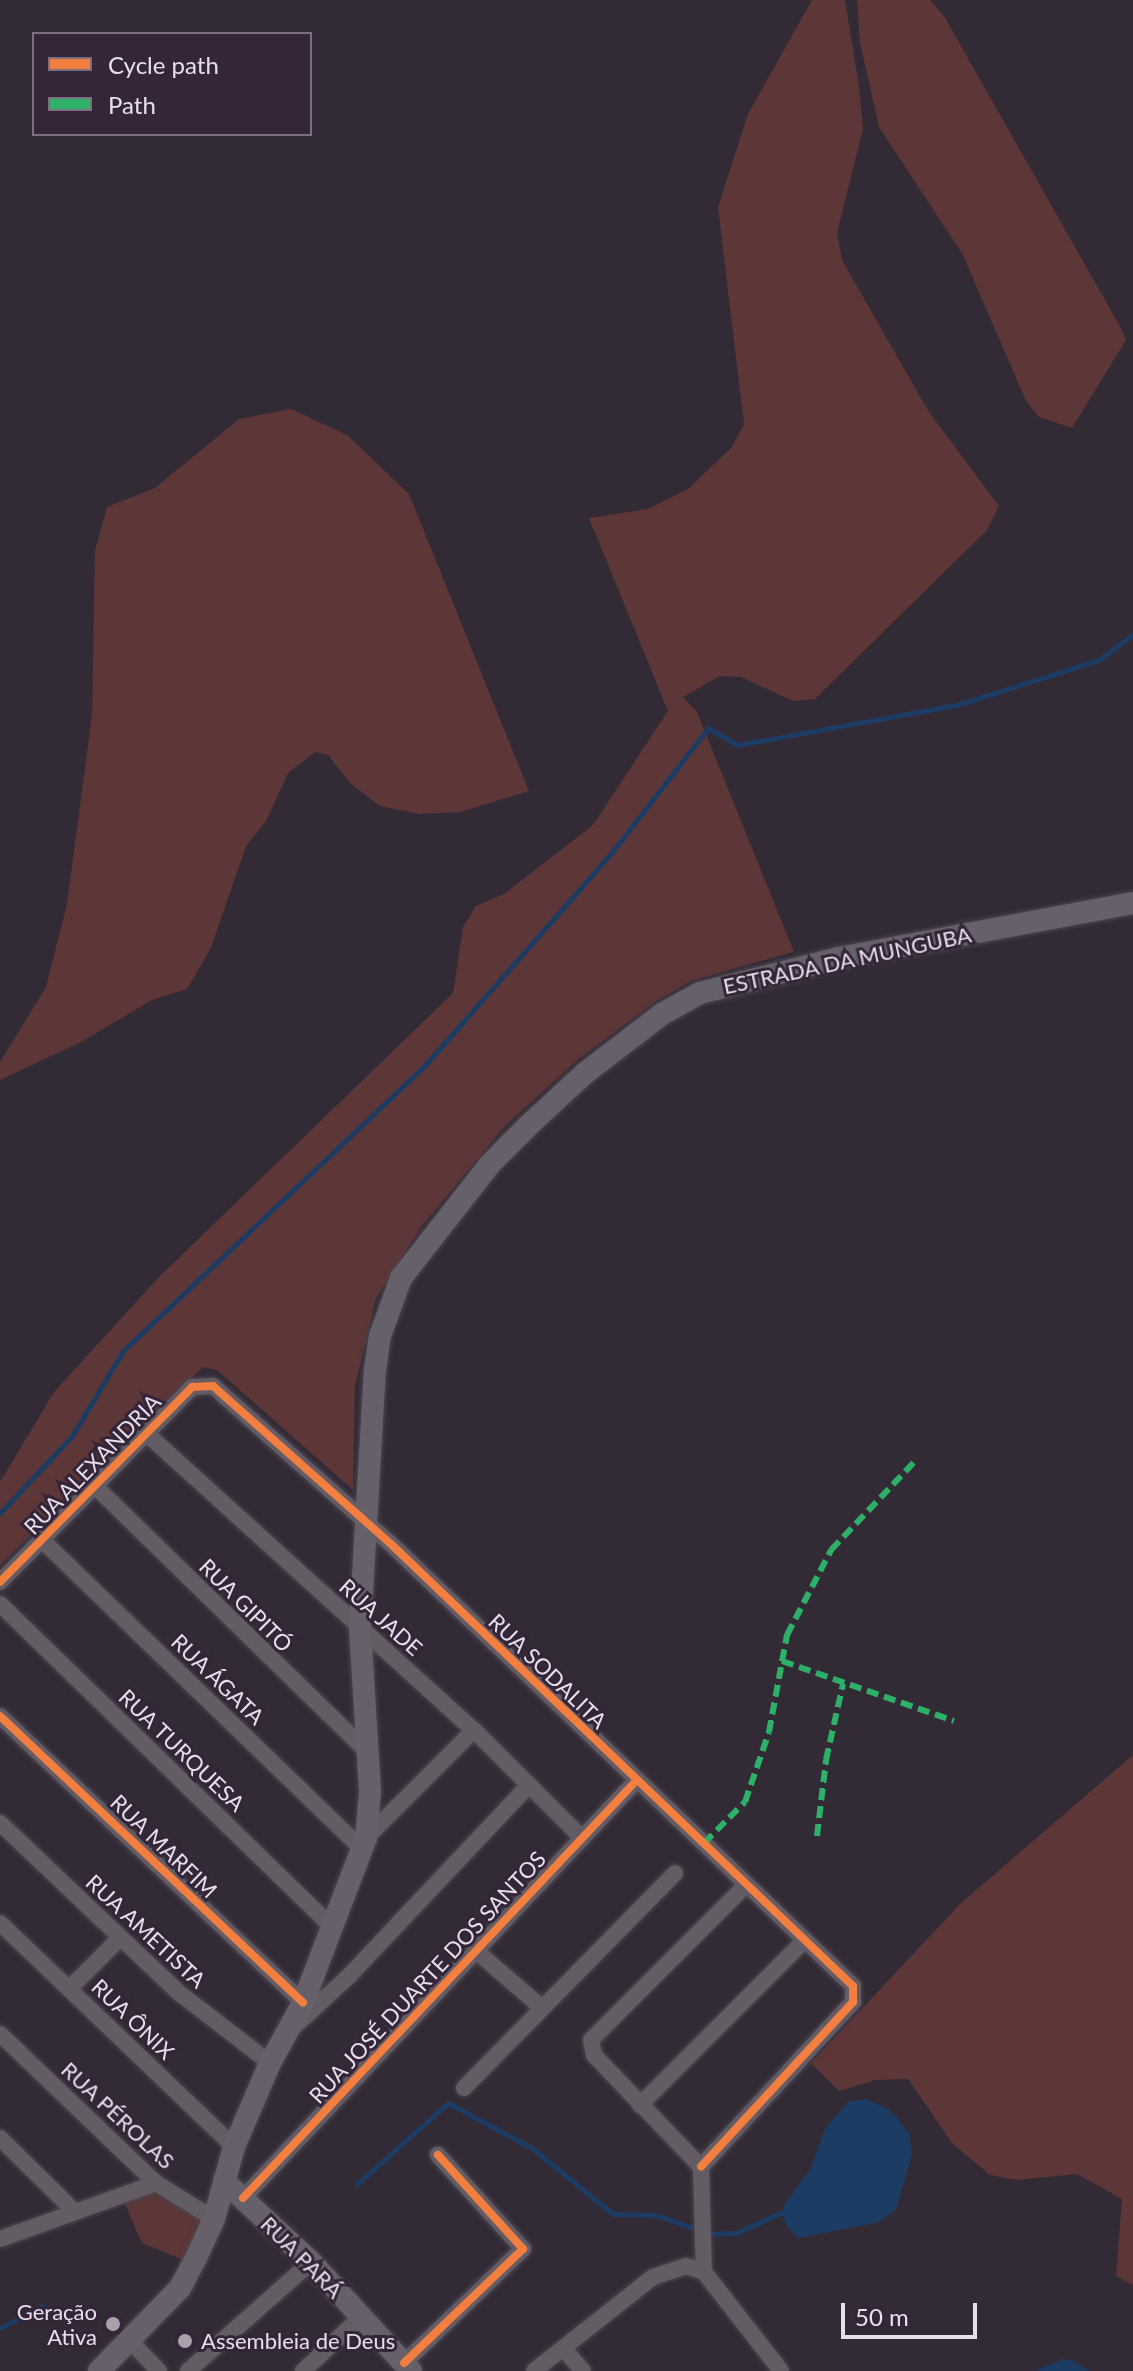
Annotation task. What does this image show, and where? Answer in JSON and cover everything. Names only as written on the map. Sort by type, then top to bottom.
[{"type":"main road","name":"ESTRADA DA MUNGUBA","points":[[99,2371],[180,2288],[214,2219],[234,2147],[270,2063],[303,2003],[364,1843],[369,1753],[360,1628],[369,1525],[375,1370],[380,1336],[401,1278],[490,1164],[584,1074],[662,1014],[700,993],[745,978],[1133,903]]},
{"type":"main road","name":"RUA PARÁ","points":[[224,2181],[311,2262],[407,2367]]},
{"type":"street","name":"RUA SODALITA","points":[[213,1386],[369,1525],[853,1986],[853,2002],[701,2167]]},
{"type":"street","name":"RUA ALEXANDRIA","points":[[0,1582],[192,1387],[213,1386]]},
{"type":"street","name":"RUA JADE","points":[[147,1434],[474,1730],[582,1838]]},
{"type":"street","name":"RUA GIPITÓ","points":[[95,1486],[369,1753]]},
{"type":"street","name":"RUA ÁGATA","points":[[43,1541],[364,1843]]},
{"type":"street","name":"RUA TURQUESA","points":[[0,1604],[333,1928]]},
{"type":"street","name":"RUA MARFIM","points":[[0,1716],[303,2003]]},
{"type":"street","points":[[364,1843],[474,1730]]},
{"type":"street","name":"RUA JOSÉ DUARTE DOS SANTOS","points":[[243,2198],[636,1781]]},
{"type":"street","points":[[285,2034],[350,1975],[529,1785]]},
{"type":"street","name":"RUA AMETISTA","points":[[0,1823],[120,1938],[225,2032],[270,2063]]},
{"type":"street","points":[[464,2088],[675,1873]]},
{"type":"street","points":[[704,2272],[701,2167],[594,2055],[591,2040],[746,1885]]},
{"type":"street","name":"RUA ÔNIX","points":[[0,1923],[234,2147]]},
{"type":"street","points":[[69,1989],[120,1938]]},
{"type":"street","points":[[640,2105],[804,1941]]},
{"type":"street","points":[[475,1950],[541,2007]]},
{"type":"street","name":"RUA PÉROLAS","points":[[0,2034],[156,2183],[214,2219]]},
{"type":"street","points":[[0,2138],[72,2209]]},
{"type":"street","points":[[407,2367],[523,2249],[438,2155]]},
{"type":"street","points":[[0,2239],[72,2209],[156,2183]]},
{"type":"street","points":[[188,2371],[311,2262]]},
{"type":"street","points":[[534,2371],[653,2277],[686,2266],[704,2272],[781,2371]]},
{"type":"street","points":[[303,2371],[361,2317]]},
{"type":"street","points":[[130,2341],[159,2371]]},
{"type":"street","points":[[563,2348],[583,2371]]},
{"type":"shaded area","points":[[812,0],[845,0],[859,86],[863,129],[837,233],[842,260],[929,412],[999,506],[987,530],[815,699],[793,701],[741,677],[720,676],[683,697],[697,712],[794,952],[693,980],[656,1001],[576,1061],[504,1127],[421,1227],[376,1298],[355,1386],[353,1490],[217,1370],[203,1367],[0,1565],[0,1482],[54,1392],[159,1277],[453,993],[463,927],[476,906],[504,894],[593,825],[668,711],[589,518],[648,509],[688,489],[731,448],[744,424],[718,207],[748,114]]},
{"type":"shaded area","points":[[857,0],[930,0],[944,16],[1122,330],[1126,340],[1072,428],[1039,417],[1026,401],[963,255],[879,127],[860,43]]},
{"type":"shaded area","points":[[291,409],[347,435],[409,494],[529,791],[460,812],[420,814],[380,806],[351,784],[328,755],[315,752],[288,773],[266,821],[246,846],[211,948],[187,989],[152,1000],[81,1042],[0,1080],[0,1062],[46,987],[67,904],[92,715],[95,551],[107,507],[155,488],[239,419]]},
{"type":"shaded area","points":[[1133,1755],[1133,2285],[1116,2276],[1122,2199],[1077,2174],[1017,2180],[990,2175],[952,2143],[908,2079],[876,2080],[839,2091],[811,2063],[961,1903]]},
{"type":"shaded area","points":[[156,2183],[214,2219],[192,2264],[142,2243],[120,2193]]},
{"type":"water","points":[[866,2099],[889,2109],[909,2133],[912,2154],[896,2210],[879,2222],[799,2238],[787,2227],[782,2212],[786,2202],[811,2168],[825,2129],[848,2102]]},
{"type":"water","points":[[1062,2359],[1074,2361],[1089,2371],[1036,2371]]},
{"type":"waterway","points":[[0,1513],[72,1436],[123,1351],[426,1064],[613,851],[708,728],[738,745],[957,705],[1099,660],[1133,634]]},
{"type":"waterway","points":[[357,2184],[448,2103],[532,2148],[613,2214],[656,2215],[699,2230]]},
{"type":"waterway","points":[[708,2234],[736,2233],[785,2211]]},
{"type":"waterway","points":[[0,2328],[42,2306]]},
{"type":"marked path","points":[[704,1843],[745,1802],[769,1732],[787,1635],[831,1550],[916,1460]]},
{"type":"marked path","points":[[782,1661],[954,1721]]},
{"type":"marked path","points":[[817,1836],[826,1760],[843,1684]]},
{"type":"cycle path","points":[[0,1582],[192,1387],[213,1386],[392,1545],[853,1986],[853,2002],[701,2167]]},
{"type":"cycle path","points":[[0,1716],[303,2003]]},
{"type":"cycle path","points":[[243,2198],[636,1781]]},
{"type":"cycle path","points":[[404,2363],[523,2249],[438,2155]]},
{"type":"place","name":"Geração Ativa","points":[[113,2324]]},
{"type":"place","name":"Assembleia de Deus","points":[[185,2341]]}]
